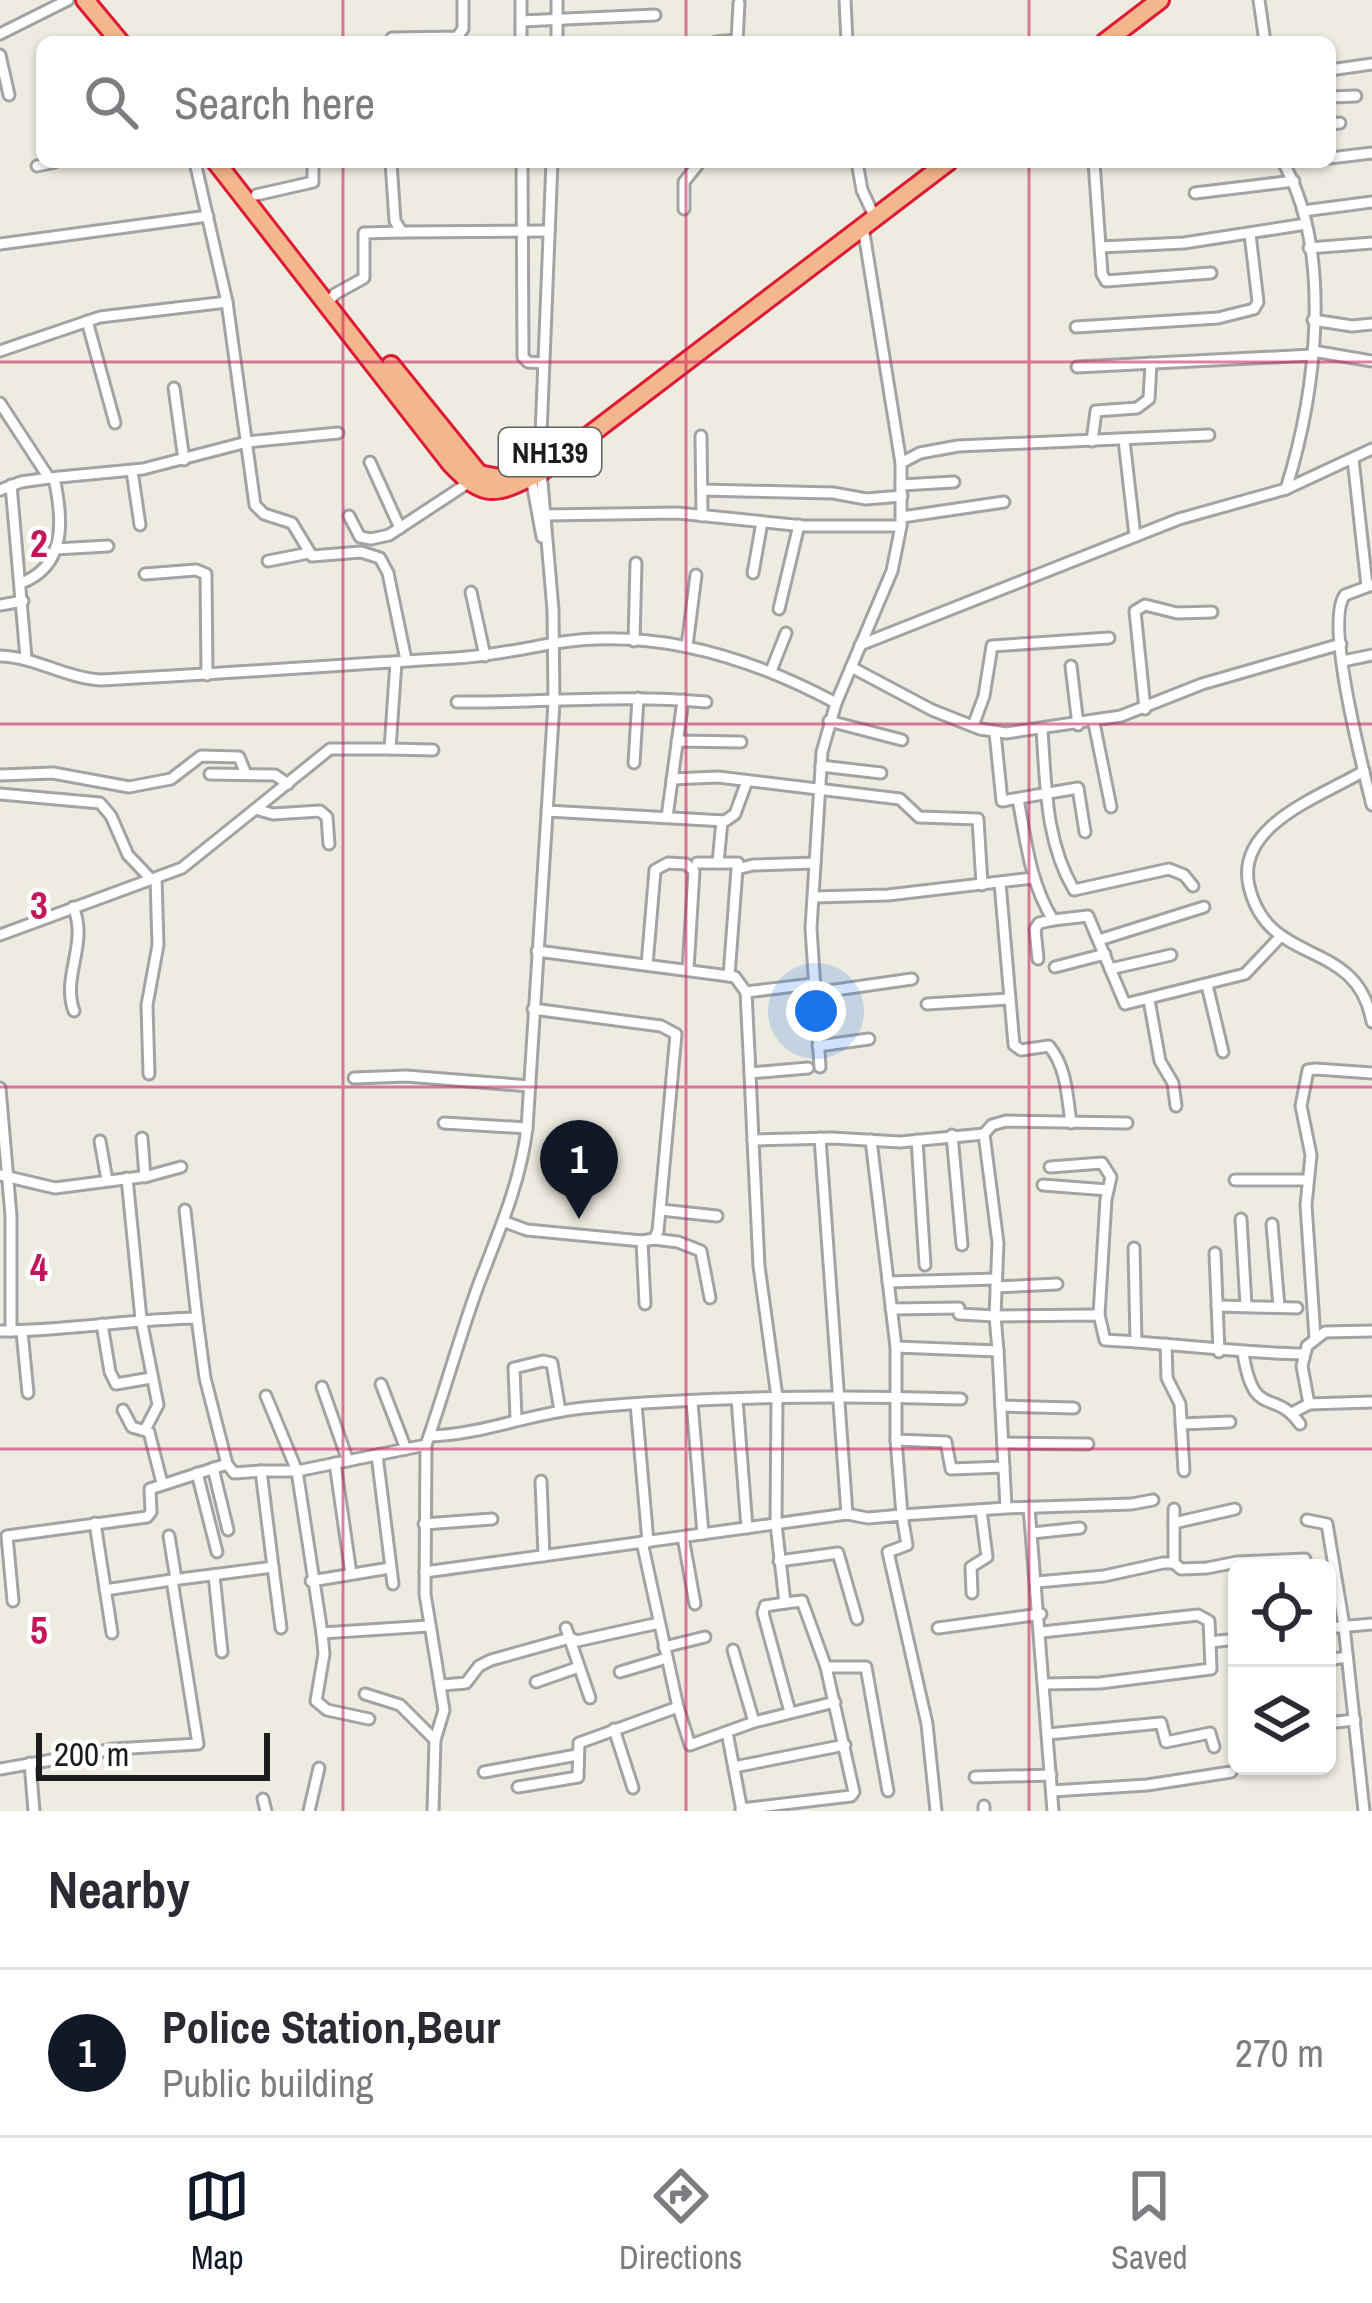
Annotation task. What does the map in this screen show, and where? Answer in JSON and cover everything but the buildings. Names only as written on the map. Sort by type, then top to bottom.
[{"type":"highway","points":[[85,0],[115,36]]},
{"type":"highway","points":[[100,0],[130,36]]},
{"type":"highway","points":[[1095,36],[1142,0]]},
{"type":"highway","points":[[1113,36],[1160,0]]},
{"type":"highway","name":"NH139","points":[[221,168],[479,474],[499,478],[535,468]]},
{"type":"highway","name":"NH139","points":[[235,168],[469,482],[493,492],[535,468],[940,168]]},
{"type":"highway","name":"NH139","points":[[870,218],[924,168]]},
{"type":"street","points":[[0,34],[68,0]]},
{"type":"street","points":[[458,36],[463,29],[463,0]]},
{"type":"street","points":[[521,0],[521,36]]},
{"type":"street","points":[[557,0],[557,36]]},
{"type":"street","points":[[844,0],[847,36]]},
{"type":"street","points":[[1259,0],[1264,36]]},
{"type":"street","points":[[737,36],[739,3]]},
{"type":"street","points":[[521,21],[655,15]]},
{"type":"street","points":[[0,55],[9,95]]},
{"type":"street","points":[[1336,69],[1372,64]]},
{"type":"street","points":[[1336,97],[1356,96]]},
{"type":"street","points":[[1336,157],[1372,153]]},
{"type":"street","points":[[196,168],[226,302],[255,505],[264,514],[292,523],[309,553]]},
{"type":"street","points":[[256,195],[314,182],[313,168]]},
{"type":"street","points":[[391,168],[395,221],[402,232]]},
{"type":"street","points":[[522,168],[523,357],[544,363]]},
{"type":"street","points":[[552,168],[535,468],[552,644]]},
{"type":"street","points":[[684,209],[684,182],[695,168]]},
{"type":"street","points":[[750,1072],[814,1068],[818,1046],[814,897],[821,766],[829,721],[892,571],[901,522],[902,463],[870,218],[858,168]]},
{"type":"street","points":[[1094,168],[1103,278],[1109,282],[1211,273]]},
{"type":"street","points":[[1285,168],[1306,224],[1313,320],[1307,414],[1286,489]]},
{"type":"street","points":[[1195,193],[1294,182]]},
{"type":"street","points":[[1303,211],[1372,202]]},
{"type":"street","points":[[0,244],[208,216]]},
{"type":"street","points":[[351,222],[364,233],[549,231]]},
{"type":"street","points":[[1101,247],[1250,234],[1306,224]]},
{"type":"street","points":[[331,298],[364,278],[364,233]]},
{"type":"street","points":[[1076,327],[1218,318],[1254,309],[1257,295],[1250,234]]},
{"type":"street","points":[[1309,248],[1372,242]]},
{"type":"street","points":[[0,351],[87,321],[140,310],[226,302]]},
{"type":"street","points":[[1313,320],[1372,324]]},
{"type":"street","points":[[87,321],[115,423]]},
{"type":"street","points":[[1077,367],[1313,353],[1372,361]]},
{"type":"street","points":[[1092,441],[1096,410],[1137,408],[1149,399],[1151,363]]},
{"type":"street","points":[[174,388],[184,460]]},
{"type":"street","points":[[0,403],[51,478],[62,525],[42,574],[21,584]]},
{"type":"street","points":[[26,658],[21,584],[5,488],[51,478],[132,471],[247,442],[338,433]]},
{"type":"street","points":[[902,463],[910,456],[941,448],[1208,435]]},
{"type":"street","points":[[701,436],[702,516]]},
{"type":"street","points":[[1124,440],[1136,536]]},
{"type":"street","points":[[860,645],[1193,514],[1286,489],[1372,448]]},
{"type":"street","points":[[1353,459],[1370,586],[1345,595],[1339,604],[1340,644],[1372,805]]},
{"type":"street","points":[[370,462],[400,528]]},
{"type":"street","points":[[433,1811],[435,1740],[445,1710],[429,1626],[425,1572],[428,1441],[479,1284],[505,1222],[520,1174],[527,1127],[552,703],[546,515],[535,468]]},
{"type":"street","points":[[132,471],[140,525]]},
{"type":"street","points":[[349,516],[364,539],[380,538],[469,482]]},
{"type":"street","points":[[702,490],[833,493],[866,499],[954,482]]},
{"type":"street","points":[[546,515],[678,512],[800,525],[901,522],[1004,502]]},
{"type":"street","points":[[753,573],[762,523]]},
{"type":"street","points":[[778,609],[800,525]]},
{"type":"street","points":[[55,549],[108,546]]},
{"type":"street","points":[[268,561],[309,553],[327,557],[368,552],[380,558],[388,573],[401,661],[390,749]]},
{"type":"street","points":[[634,640],[636,562]]},
{"type":"street","points":[[146,574],[196,570],[206,574],[207,675]]},
{"type":"street","points":[[687,646],[696,575]]},
{"type":"street","points":[[471,592],[485,656]]},
{"type":"street","points":[[0,605],[23,601]]},
{"type":"street","points":[[1145,709],[1135,611],[1144,605],[1177,613],[1212,612]]},
{"type":"street","points":[[771,671],[786,633]]},
{"type":"street","points":[[974,726],[992,646],[1109,638]]},
{"type":"street","points":[[0,656],[26,658],[92,679],[485,656],[552,644],[634,640],[687,646],[771,671],[836,703]]},
{"type":"street","points":[[850,667],[904,697],[995,733],[1094,723],[1145,709],[1192,687],[1340,644]]},
{"type":"street","points":[[1343,661],[1372,655]]},
{"type":"street","points":[[1071,666],[1078,725]]},
{"type":"street","points":[[634,763],[638,698]]},
{"type":"street","points":[[458,702],[638,698],[706,702]]},
{"type":"street","points":[[667,817],[683,700]]},
{"type":"street","points":[[829,721],[902,740]]},
{"type":"street","points":[[1094,723],[1111,807]]},
{"type":"street","points":[[1042,730],[1057,856],[1106,954],[1125,1004],[1253,969],[1281,936]]},
{"type":"street","points":[[995,733],[1000,799],[1078,788],[1085,832]]},
{"type":"street","points":[[677,741],[741,742]]},
{"type":"street","points":[[0,935],[182,868],[330,749],[433,750]]},
{"type":"street","points":[[0,775],[53,773],[129,787],[171,779],[196,758],[213,755],[239,757],[246,774]]},
{"type":"street","points":[[821,766],[881,773]]},
{"type":"street","points":[[1364,771],[1296,809],[1252,845],[1246,864],[1253,901],[1266,923],[1345,970],[1366,999],[1372,1022]]},
{"type":"street","points":[[210,774],[274,776],[289,784]]},
{"type":"street","points":[[672,779],[709,776],[900,800],[919,817],[978,819],[982,885]]},
{"type":"street","points":[[547,811],[722,821],[735,814],[747,781]]},
{"type":"street","points":[[0,794],[100,803],[128,855],[153,878],[158,945],[146,1005],[149,1074]]},
{"type":"street","points":[[1018,799],[1033,878],[1053,920]]},
{"type":"street","points":[[259,810],[272,814],[320,811],[327,818],[329,844]]},
{"type":"street","points":[[718,863],[722,821]]},
{"type":"street","points":[[647,965],[655,870],[668,863],[686,864],[694,871],[688,970]]},
{"type":"street","points":[[697,863],[738,863]]},
{"type":"street","points":[[730,976],[737,869],[815,863]]},
{"type":"street","points":[[1074,890],[1169,869],[1184,874],[1193,886]]},
{"type":"street","points":[[814,897],[1033,878]]},
{"type":"street","points":[[1000,883],[1016,1049],[1046,1046],[1054,1051],[1065,1075],[1071,1123]]},
{"type":"street","points":[[1099,940],[1204,907]]},
{"type":"street","points":[[73,908],[78,931],[77,962],[69,988],[74,1011]]},
{"type":"street","points":[[1038,958],[1035,929],[1039,923],[1088,916]]},
{"type":"street","points":[[537,951],[730,976],[746,992],[759,1266],[777,1397],[776,1524],[785,1603]]},
{"type":"street","points":[[1055,967],[1106,954]]},
{"type":"street","points":[[1110,968],[1171,955]]},
{"type":"street","points":[[746,992],[912,979]]},
{"type":"street","points":[[1207,985],[1223,1052]]},
{"type":"street","points":[[927,1004],[1009,999]]},
{"type":"street","points":[[1149,1000],[1160,1060],[1173,1083],[1175,1106]]},
{"type":"street","points":[[533,1009],[667,1027],[676,1034],[661,1210],[648,1240],[645,1304]]},
{"type":"street","points":[[818,1046],[869,1039]]},
{"type":"street","points":[[1315,1338],[1310,1140],[1301,1106],[1305,1073],[1316,1069],[1372,1073]]},
{"type":"street","points":[[354,1078],[406,1076],[530,1086]]},
{"type":"street","points":[[0,1088],[3,1175],[11,1216],[11,1332],[28,1393]]},
{"type":"street","points":[[753,1140],[917,1140],[984,1134],[992,1125],[1006,1121],[1127,1123]]},
{"type":"street","points":[[443,1123],[527,1127]]},
{"type":"street","points":[[984,1134],[998,1243],[995,1316],[1006,1508]]},
{"type":"street","points":[[952,1136],[962,1245]]},
{"type":"street","points":[[142,1138],[145,1177]]},
{"type":"street","points":[[820,1138],[847,1514]]},
{"type":"street","points":[[871,1140],[896,1347],[896,1440],[907,1546],[888,1552],[926,1724],[936,1811]]},
{"type":"street","points":[[917,1140],[926,1265]]},
{"type":"street","points":[[100,1141],[107,1180]]},
{"type":"street","points":[[1050,1167],[1102,1163],[1111,1177],[1100,1315],[1105,1340],[1219,1352],[1303,1354]]},
{"type":"street","points":[[3,1175],[47,1188],[145,1177],[181,1167]]},
{"type":"street","points":[[127,1178],[141,1319],[158,1405],[146,1428],[162,1483]]},
{"type":"street","points":[[1235,1180],[1308,1180]]},
{"type":"street","points":[[1043,1185],[1108,1190]]},
{"type":"street","points":[[185,1210],[205,1378],[227,1464],[234,1473],[297,1471],[560,1411],[777,1397],[961,1399]]},
{"type":"street","points":[[661,1210],[717,1216]]},
{"type":"street","points":[[1241,1219],[1246,1306]]},
{"type":"street","points":[[505,1222],[527,1230],[678,1242],[701,1251],[710,1298]]},
{"type":"street","points":[[1272,1224],[1279,1307]]},
{"type":"street","points":[[1135,1248],[1136,1342]]},
{"type":"street","points":[[1215,1253],[1219,1352]]},
{"type":"street","points":[[888,1282],[1057,1284]]},
{"type":"street","points":[[1217,1306],[1298,1308]]},
{"type":"street","points":[[891,1309],[995,1316],[1100,1315]]},
{"type":"street","points":[[11,1332],[197,1318]]},
{"type":"street","points":[[102,1324],[116,1384],[151,1378]]},
{"type":"street","points":[[1309,1404],[1303,1354],[1315,1338],[1325,1332],[1372,1331]]},
{"type":"street","points":[[1166,1345],[1167,1378],[1178,1395],[1184,1471]]},
{"type":"street","points":[[896,1347],[998,1351]]},
{"type":"street","points":[[1243,1353],[1251,1389],[1262,1400],[1292,1413],[1300,1424]]},
{"type":"street","points":[[516,1418],[513,1372],[518,1365],[530,1363],[552,1363],[560,1411]]},
{"type":"street","points":[[381,1384],[406,1449]]},
{"type":"street","points":[[322,1387],[348,1461]]},
{"type":"street","points":[[266,1396],[297,1471],[324,1654],[316,1701],[319,1707],[369,1719]]},
{"type":"street","points":[[737,1399],[747,1528]]},
{"type":"street","points":[[692,1402],[703,1534]]},
{"type":"street","points":[[1292,1413],[1309,1404],[1372,1402]]},
{"type":"street","points":[[636,1404],[644,1542],[658,1623],[690,1744],[835,1702]]},
{"type":"street","points":[[1001,1406],[1074,1408]]},
{"type":"street","points":[[123,1410],[132,1426],[146,1428]]},
{"type":"street","points":[[1181,1424],[1230,1422]]},
{"type":"street","points":[[896,1440],[946,1442],[951,1469],[1004,1467]]},
{"type":"street","points":[[1003,1443],[1088,1444]]},
{"type":"street","points":[[377,1455],[393,1584]]},
{"type":"street","points":[[335,1463],[351,1574]]},
{"type":"street","points":[[13,1601],[3,1538],[147,1517],[151,1512],[148,1491],[227,1464]]},
{"type":"street","points":[[213,1468],[228,1530]]},
{"type":"street","points":[[261,1471],[281,1628]]},
{"type":"street","points":[[197,1473],[217,1552]]},
{"type":"street","points":[[541,1481],[544,1556]]},
{"type":"street","points":[[425,1572],[847,1514],[868,1518],[1153,1500]]},
{"type":"street","points":[[1029,1507],[1053,1811]]},
{"type":"street","points":[[1174,1509],[1174,1563],[1181,1569],[1228,1564]]},
{"type":"street","points":[[1174,1523],[1235,1509]]},
{"type":"street","points":[[972,1593],[971,1567],[987,1557],[981,1510]]},
{"type":"street","points":[[424,1524],[492,1519]]},
{"type":"street","points":[[1306,1520],[1327,1524],[1366,1776],[1364,1811]]},
{"type":"street","points":[[95,1523],[112,1633]]},
{"type":"street","points":[[1032,1533],[1080,1528]]},
{"type":"street","points":[[0,1769],[114,1749],[198,1744],[169,1536]]},
{"type":"street","points":[[683,1537],[695,1604]]},
{"type":"street","points":[[779,1561],[838,1553],[856,1619]]},
{"type":"street","points":[[1037,1582],[1174,1563]]},
{"type":"street","points":[[105,1590],[273,1567]]},
{"type":"street","points":[[311,1581],[390,1568]]},
{"type":"street","points":[[214,1575],[223,1652]]},
{"type":"street","points":[[727,1732],[742,1810],[853,1795],[826,1667],[802,1601],[765,1606],[763,1613],[790,1712]]},
{"type":"street","points":[[938,1628],[1041,1614]]},
{"type":"street","points":[[1042,1632],[1198,1615],[1209,1621],[1211,1669],[1100,1683],[1045,1684]]},
{"type":"street","points":[[568,1633],[577,1641],[658,1623]]},
{"type":"street","points":[[1336,1627],[1372,1624]]},
{"type":"street","points":[[322,1633],[429,1626]]},
{"type":"street","points":[[568,1633],[590,1698]]},
{"type":"street","points":[[443,1685],[466,1683],[479,1666],[491,1660],[568,1633]]},
{"type":"street","points":[[620,1672],[705,1637]]},
{"type":"street","points":[[1210,1642],[1228,1640]]},
{"type":"street","points":[[733,1650],[754,1722]]},
{"type":"street","points":[[1336,1659],[1347,1657]]},
{"type":"street","points":[[536,1682],[579,1667]]},
{"type":"street","points":[[826,1667],[866,1667],[888,1791]]},
{"type":"street","points":[[365,1694],[400,1705],[435,1740]]},
{"type":"street","points":[[518,1786],[578,1777],[579,1743],[678,1706]]},
{"type":"street","points":[[1336,1722],[1354,1720]]},
{"type":"street","points":[[1048,1733],[1161,1724],[1166,1742],[1210,1733],[1214,1748]]},
{"type":"street","points":[[614,1729],[632,1788]]},
{"type":"street","points":[[734,1767],[844,1745]]},
{"type":"street","points":[[484,1772],[577,1755]]},
{"type":"street","points":[[30,1763],[34,1811]]},
{"type":"street","points":[[309,1811],[319,1768]]},
{"type":"street","points":[[1052,1791],[1147,1785],[1228,1772]]},
{"type":"street","points":[[975,1777],[1051,1775]]},
{"type":"place","name":"Police Station,Beur","points":[[579,1219]]}]
